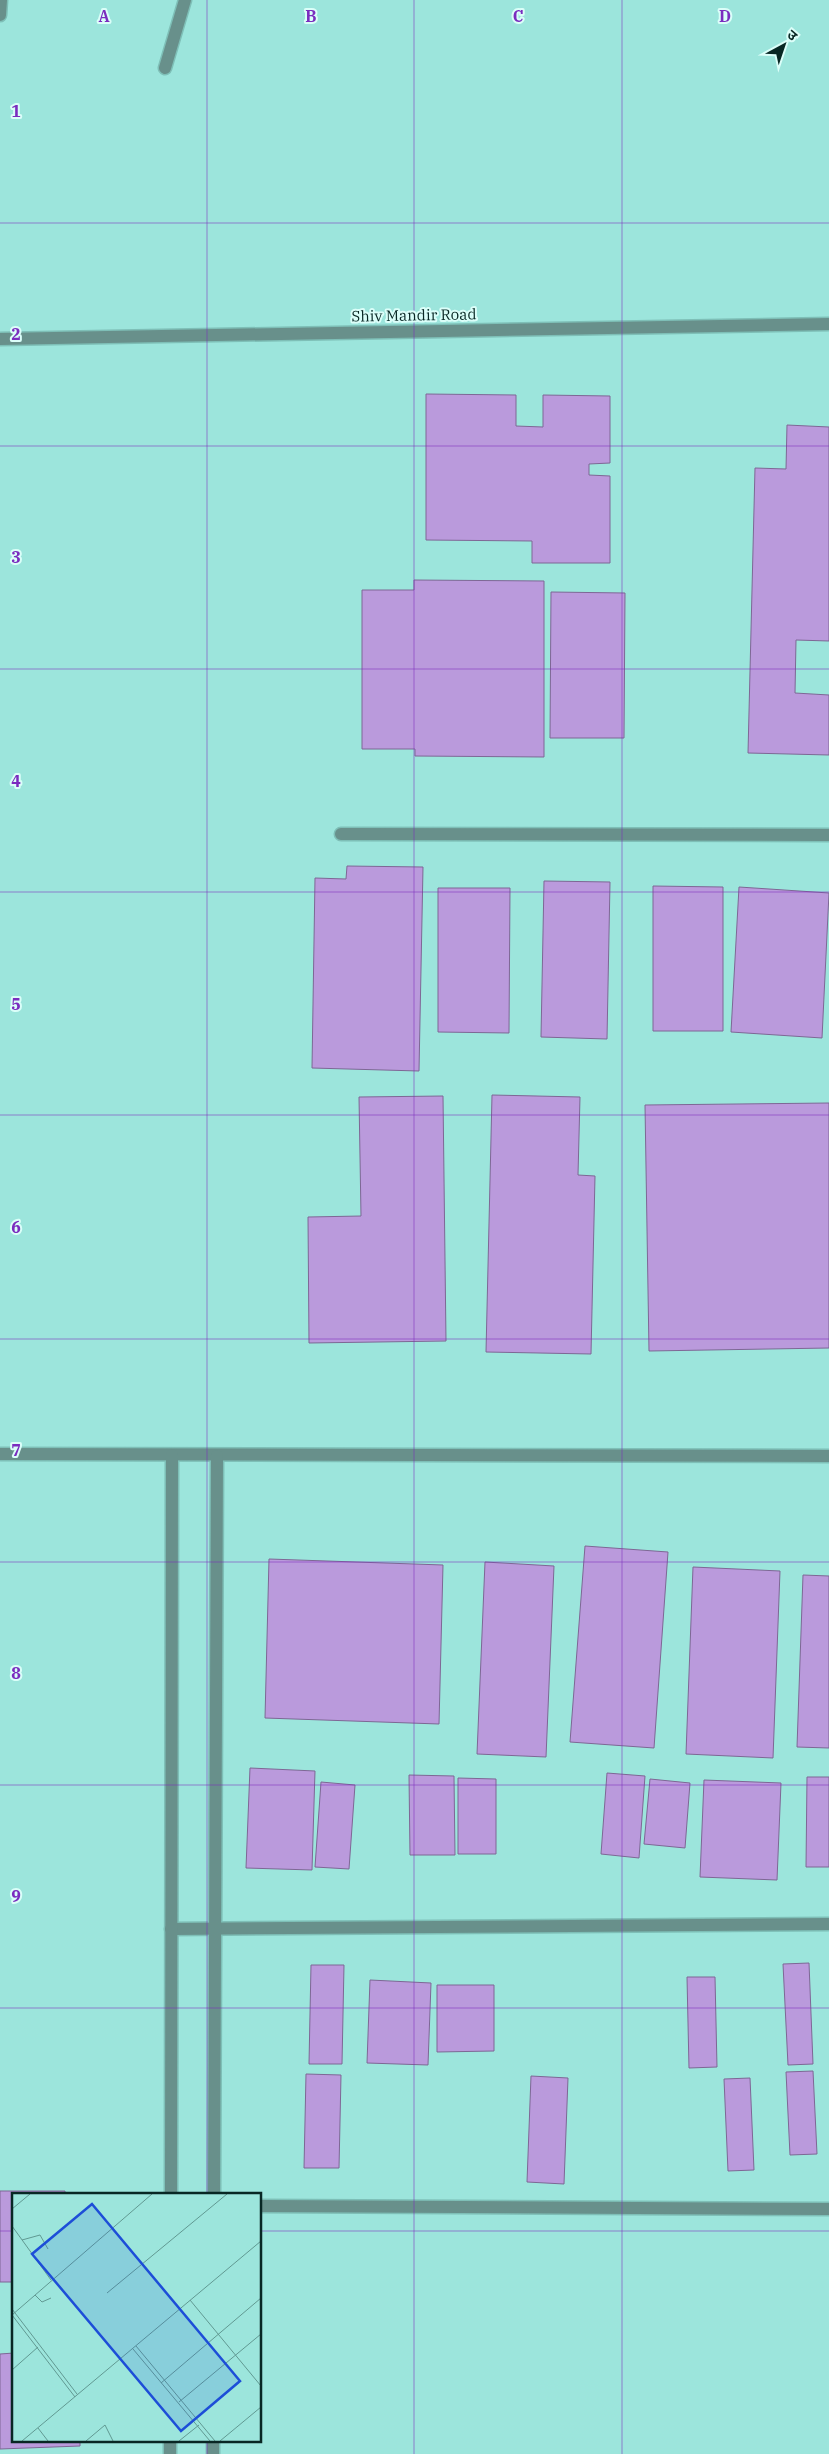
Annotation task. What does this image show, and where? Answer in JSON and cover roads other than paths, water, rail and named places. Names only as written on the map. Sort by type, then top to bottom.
[{"type":"street","points":[[0,15],[1,0]]},
{"type":"street","points":[[165,68],[185,0]]},
{"type":"street","name":"Shiv Mandir Road","points":[[0,339],[829,324]]},
{"type":"street","points":[[341,834],[829,835]]},
{"type":"street","points":[[0,1454],[829,1456]]},
{"type":"street","points":[[171,2193],[172,1455]]},
{"type":"street","points":[[214,2193],[217,1456]]},
{"type":"street","points":[[171,1929],[829,1924]]},
{"type":"street","points":[[261,2206],[829,2209]]}]
